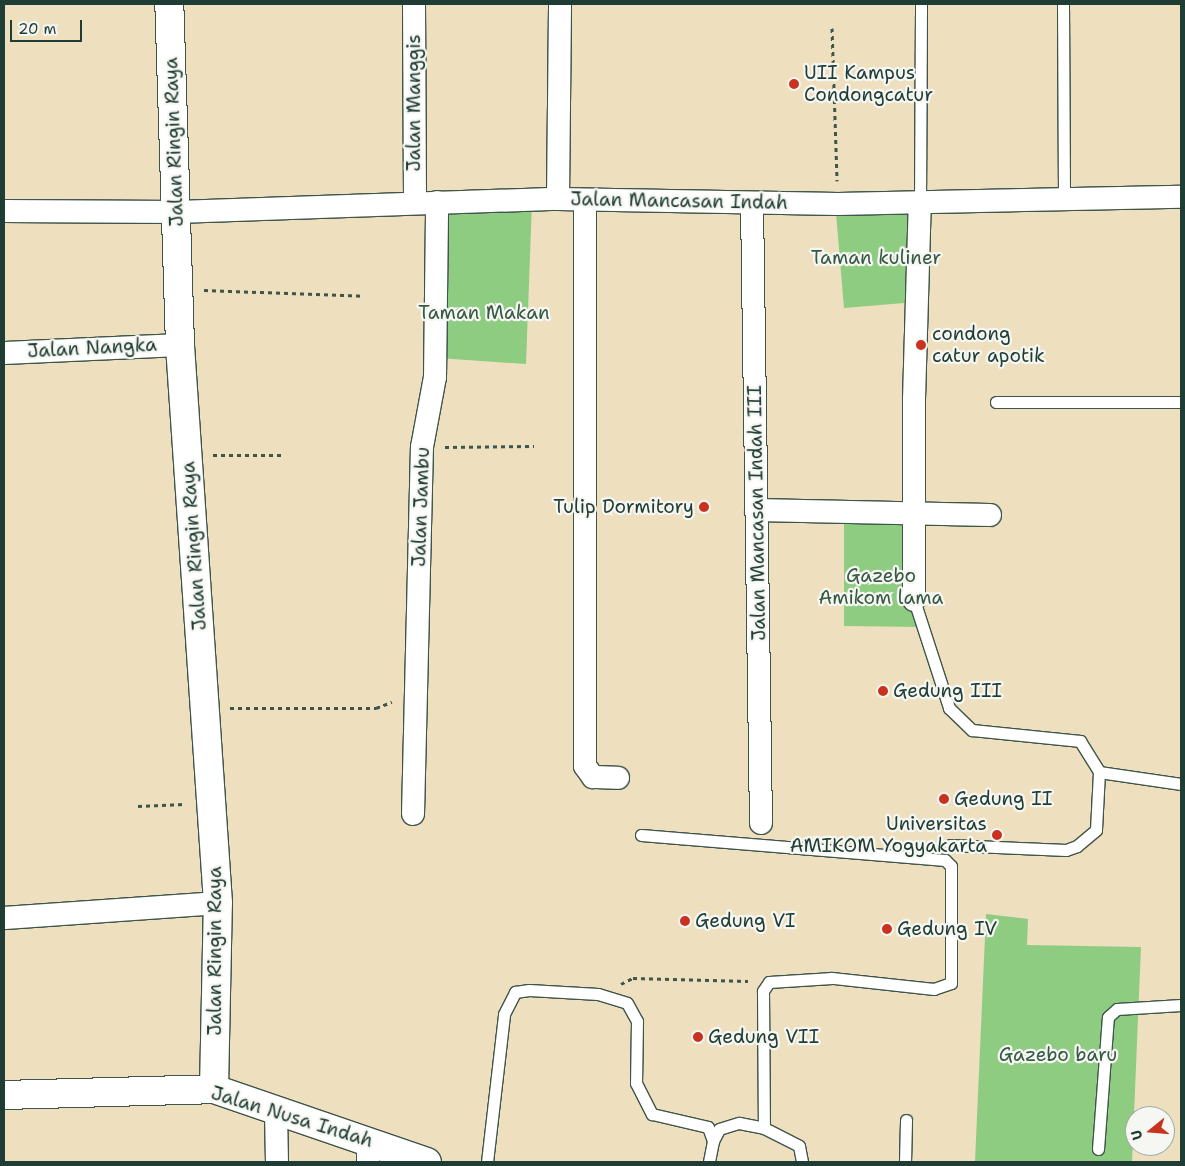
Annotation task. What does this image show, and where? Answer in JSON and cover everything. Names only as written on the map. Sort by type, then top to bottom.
[{"type":"main road","name":"Jalan Ringin Raya","points":[[169,4],[180,345],[218,903],[214,1089]]},
{"type":"main road","name":"Jalan Nusa Indah","points":[[4,1096],[214,1089],[276,1111],[368,1151],[427,1162]]},
{"type":"street","name":"Jalan Manggis","points":[[414,4],[426,202]]},
{"type":"street","points":[[558,199],[560,4]]},
{"type":"street","name":"Jalan Mancasan Indah","points":[[4,211],[177,212],[426,202],[558,199],[585,201],[838,204],[1181,197]]},
{"type":"street","points":[[585,201],[585,766],[593,777],[618,778]]},
{"type":"street","name":"Jalan Jambu","points":[[413,814],[422,448],[435,377],[426,202]]},
{"type":"street","points":[[914,600],[916,514],[914,399],[920,202]]},
{"type":"street","name":"Jalan Mancasan Indah III","points":[[752,203],[761,824]]},
{"type":"street","name":"Jalan Nangka","points":[[4,353],[180,345]]},
{"type":"street","points":[[756,510],[990,515]]},
{"type":"street","points":[[4,918],[218,903]]},
{"type":"street","points":[[276,1111],[277,1162]]},
{"type":"lane","points":[[920,202],[921,4]]},
{"type":"lane","points":[[1063,4],[1064,199]]},
{"type":"lane","points":[[996,402],[1181,402]]},
{"type":"lane","points":[[914,600],[949,708],[972,730],[1080,741],[1099,772],[1096,830],[1077,846],[1066,850],[950,845]]},
{"type":"lane","points":[[1099,772],[1181,784]]},
{"type":"lane","points":[[641,834],[945,860],[951,866],[951,983],[934,989],[832,978],[769,982],[763,991],[764,1128]]},
{"type":"lane","points":[[487,1162],[504,1014],[515,992],[613,997],[627,1003],[637,1021],[636,1083],[652,1114],[708,1127],[713,1141]]},
{"type":"lane","points":[[1098,1150],[1108,1017],[1117,1009],[1181,1005]]},
{"type":"lane","points":[[905,1162],[906,1120]]},
{"type":"lane","points":[[709,1162],[713,1141],[719,1129],[739,1123],[764,1128],[799,1146],[802,1162]]},
{"type":"path","points":[[832,28],[838,204]]},
{"type":"path","points":[[178,289],[364,296]]},
{"type":"path","points":[[422,448],[534,446]]},
{"type":"path","points":[[188,455],[285,455]]},
{"type":"path","points":[[205,708],[376,708],[416,692]]},
{"type":"path","points":[[138,806],[192,804]]},
{"type":"path","points":[[613,997],[623,982],[633,978],[769,982]]},
{"type":"green space","name":"Taman Makan","points":[[448,195],[532,202],[526,364],[438,358]]},
{"type":"green space","name":"Taman kuliner","points":[[908,208],[916,302],[844,308],[836,213]]},
{"type":"green space","name":"Gazebo Amikom lama","points":[[844,518],[917,522],[921,627],[844,626]]},
{"type":"green space","name":"Gazebo baru","points":[[986,914],[1028,919],[1027,945],[1141,947],[1134,1106],[1125,1106],[1125,1156],[1132,1156],[1132,1162],[975,1162]]},
{"type":"place","name":"UII Kampus Condongcatur","points":[[794,84]]},
{"type":"place","name":"condong catur apotik","points":[[921,345]]},
{"type":"place","name":"Tulip Dormitory","points":[[704,507]]},
{"type":"place","name":"Gedung III","points":[[883,691]]},
{"type":"place","name":"Gedung II","points":[[944,799]]},
{"type":"place","name":"Universitas AMIKOM Yogyakarta","points":[[997,835]]},
{"type":"place","name":"Gedung VI","points":[[685,921]]},
{"type":"place","name":"Gedung IV","points":[[887,929]]},
{"type":"place","name":"Gedung VII","points":[[698,1037]]}]
